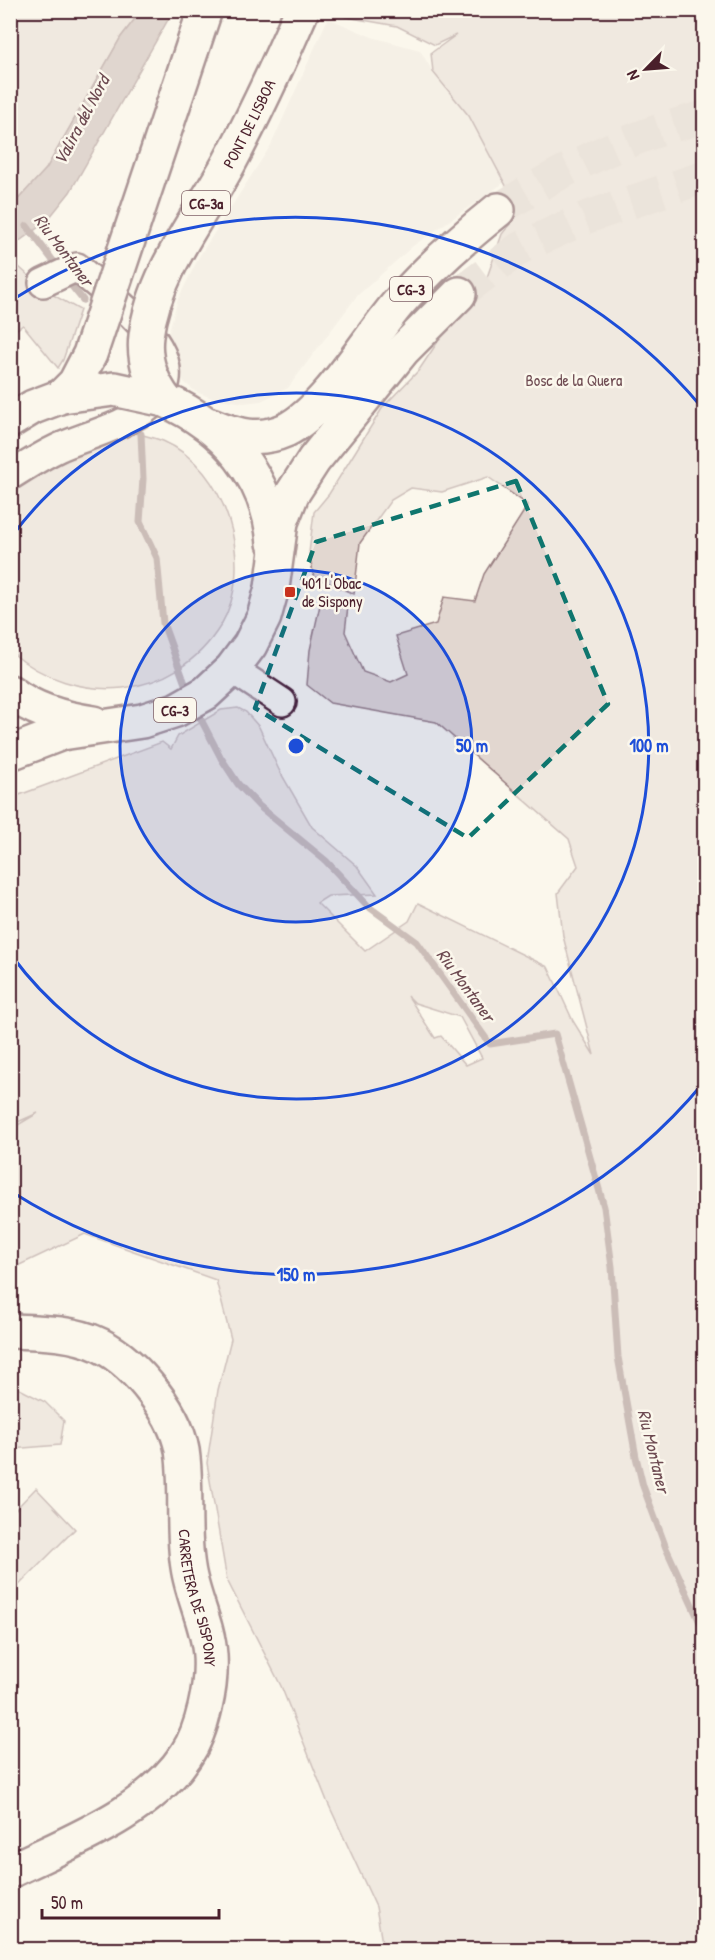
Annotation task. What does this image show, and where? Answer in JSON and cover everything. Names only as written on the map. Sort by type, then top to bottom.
[{"type":"main road","points":[[62,396],[75,383],[90,354],[206,10]]},
{"type":"main road","name":"PONT DE LISBOA","points":[[165,400],[154,385],[145,353],[149,318],[166,273],[271,81],[302,10]]},
{"type":"main road","name":"CG-3","points":[[10,421],[33,407],[62,396],[114,389],[165,400],[211,425],[254,439],[286,430],[303,419],[337,381],[400,301],[441,257],[498,210]]},
{"type":"main road","name":"CG-3","points":[[10,753],[62,733],[107,724],[142,721],[176,710],[206,693],[232,669],[250,645],[264,617],[272,588],[275,557],[286,506],[314,460],[403,350],[427,323],[459,294]]},
{"type":"main road","name":"CG-3","points":[[211,425],[225,437],[255,478],[272,526],[275,557]]},
{"type":"main road","name":"CG-3","points":[[10,692],[43,711],[72,720],[107,724]]},
{"type":"main road","name":"CARRETERA DE SISPONY","points":[[10,1331],[52,1332],[99,1345],[136,1372],[165,1405],[183,1455],[188,1567],[210,1655],[205,1714],[187,1754],[163,1784],[119,1816],[10,1871]]},
{"type":"street","points":[[10,476],[58,448],[141,414],[165,388],[166,369],[158,346],[135,320],[77,267],[43,283]]},
{"type":"street","points":[[232,669],[282,702]]},
{"type":"highlighted area","points":[[516,481],[608,704],[468,838],[255,708],[316,542]]},
{"type":"shaded area","points":[[328,18],[372,37],[420,50],[433,72],[469,116],[505,182],[413,246],[357,296],[288,388],[261,401],[244,403],[212,398],[196,392],[184,382],[175,370],[168,352],[169,331],[178,299],[200,255],[271,145]]},
{"type":"green space","points":[[11,11],[141,11],[121,37],[46,169],[11,207]]},
{"type":"green space","name":"Bosc de la Quera","points":[[332,11],[704,11],[704,1949],[383,1949],[376,1907],[327,1801],[281,1686],[227,1580],[207,1463],[218,1390],[231,1339],[216,1280],[85,1234],[11,1269],[11,1129],[38,1113],[11,1125],[11,801],[14,797],[162,742],[171,749],[178,736],[221,710],[238,708],[246,712],[259,727],[279,770],[312,827],[357,866],[377,894],[328,896],[317,903],[365,951],[409,921],[418,903],[548,967],[573,1021],[594,1055],[563,936],[558,893],[578,866],[569,839],[436,722],[330,703],[307,685],[310,650],[322,596],[348,606],[345,632],[363,672],[391,682],[408,674],[396,636],[436,624],[444,597],[475,601],[484,574],[528,505],[488,477],[442,492],[411,488],[391,500],[360,543],[354,594],[314,577],[309,553],[314,512],[329,494],[383,407],[419,370],[447,328],[484,286],[502,234],[520,212],[469,116],[433,72],[431,53],[456,35],[435,45],[397,26],[346,17]],"holes":[[[408,996],[415,1003],[460,1017],[482,1058],[466,1065],[441,1036],[435,1038]]]},
{"type":"green space","points":[[10,259],[46,291],[80,310],[63,360],[58,368],[23,325],[11,333]]},
{"type":"green space","points":[[132,432],[163,441],[185,454],[204,473],[219,496],[229,521],[235,548],[236,575],[231,601],[221,625],[201,651],[178,669],[151,682],[123,688],[94,688],[65,682],[37,670],[11,652],[11,470]]},
{"type":"green space","points":[[10,1384],[45,1402],[64,1421],[60,1445],[11,1449]]},
{"type":"green space","points":[[36,1488],[75,1529],[11,1593],[11,1514]]},
{"type":"water","name":"Valira del Nord","points":[[141,11],[173,11],[70,192],[46,222],[11,247],[11,207],[46,169],[121,37]]},
{"type":"waterway","name":"Riu Montaner","points":[[27,226],[60,270]]},
{"type":"waterway","name":"Riu Montaner","points":[[66,279],[83,300]]},
{"type":"waterway","name":"Riu Montaner","points":[[141,434],[143,479],[140,522],[157,558],[163,623],[188,692]]},
{"type":"waterway","name":"Riu Montaner","points":[[195,708],[221,758],[238,784],[259,806],[326,861],[369,907],[417,942],[490,1044],[555,1034],[604,1207],[612,1267],[618,1357],[643,1486],[666,1548],[704,1631]]},
{"type":"tunnel","points":[[498,210],[548,180],[598,155],[649,134],[704,117]]},
{"type":"tunnel","points":[[459,294],[520,248],[585,218],[704,177]]},
{"type":"place","name":"401 L'Obac de Sispony","points":[[290,592]]}]
